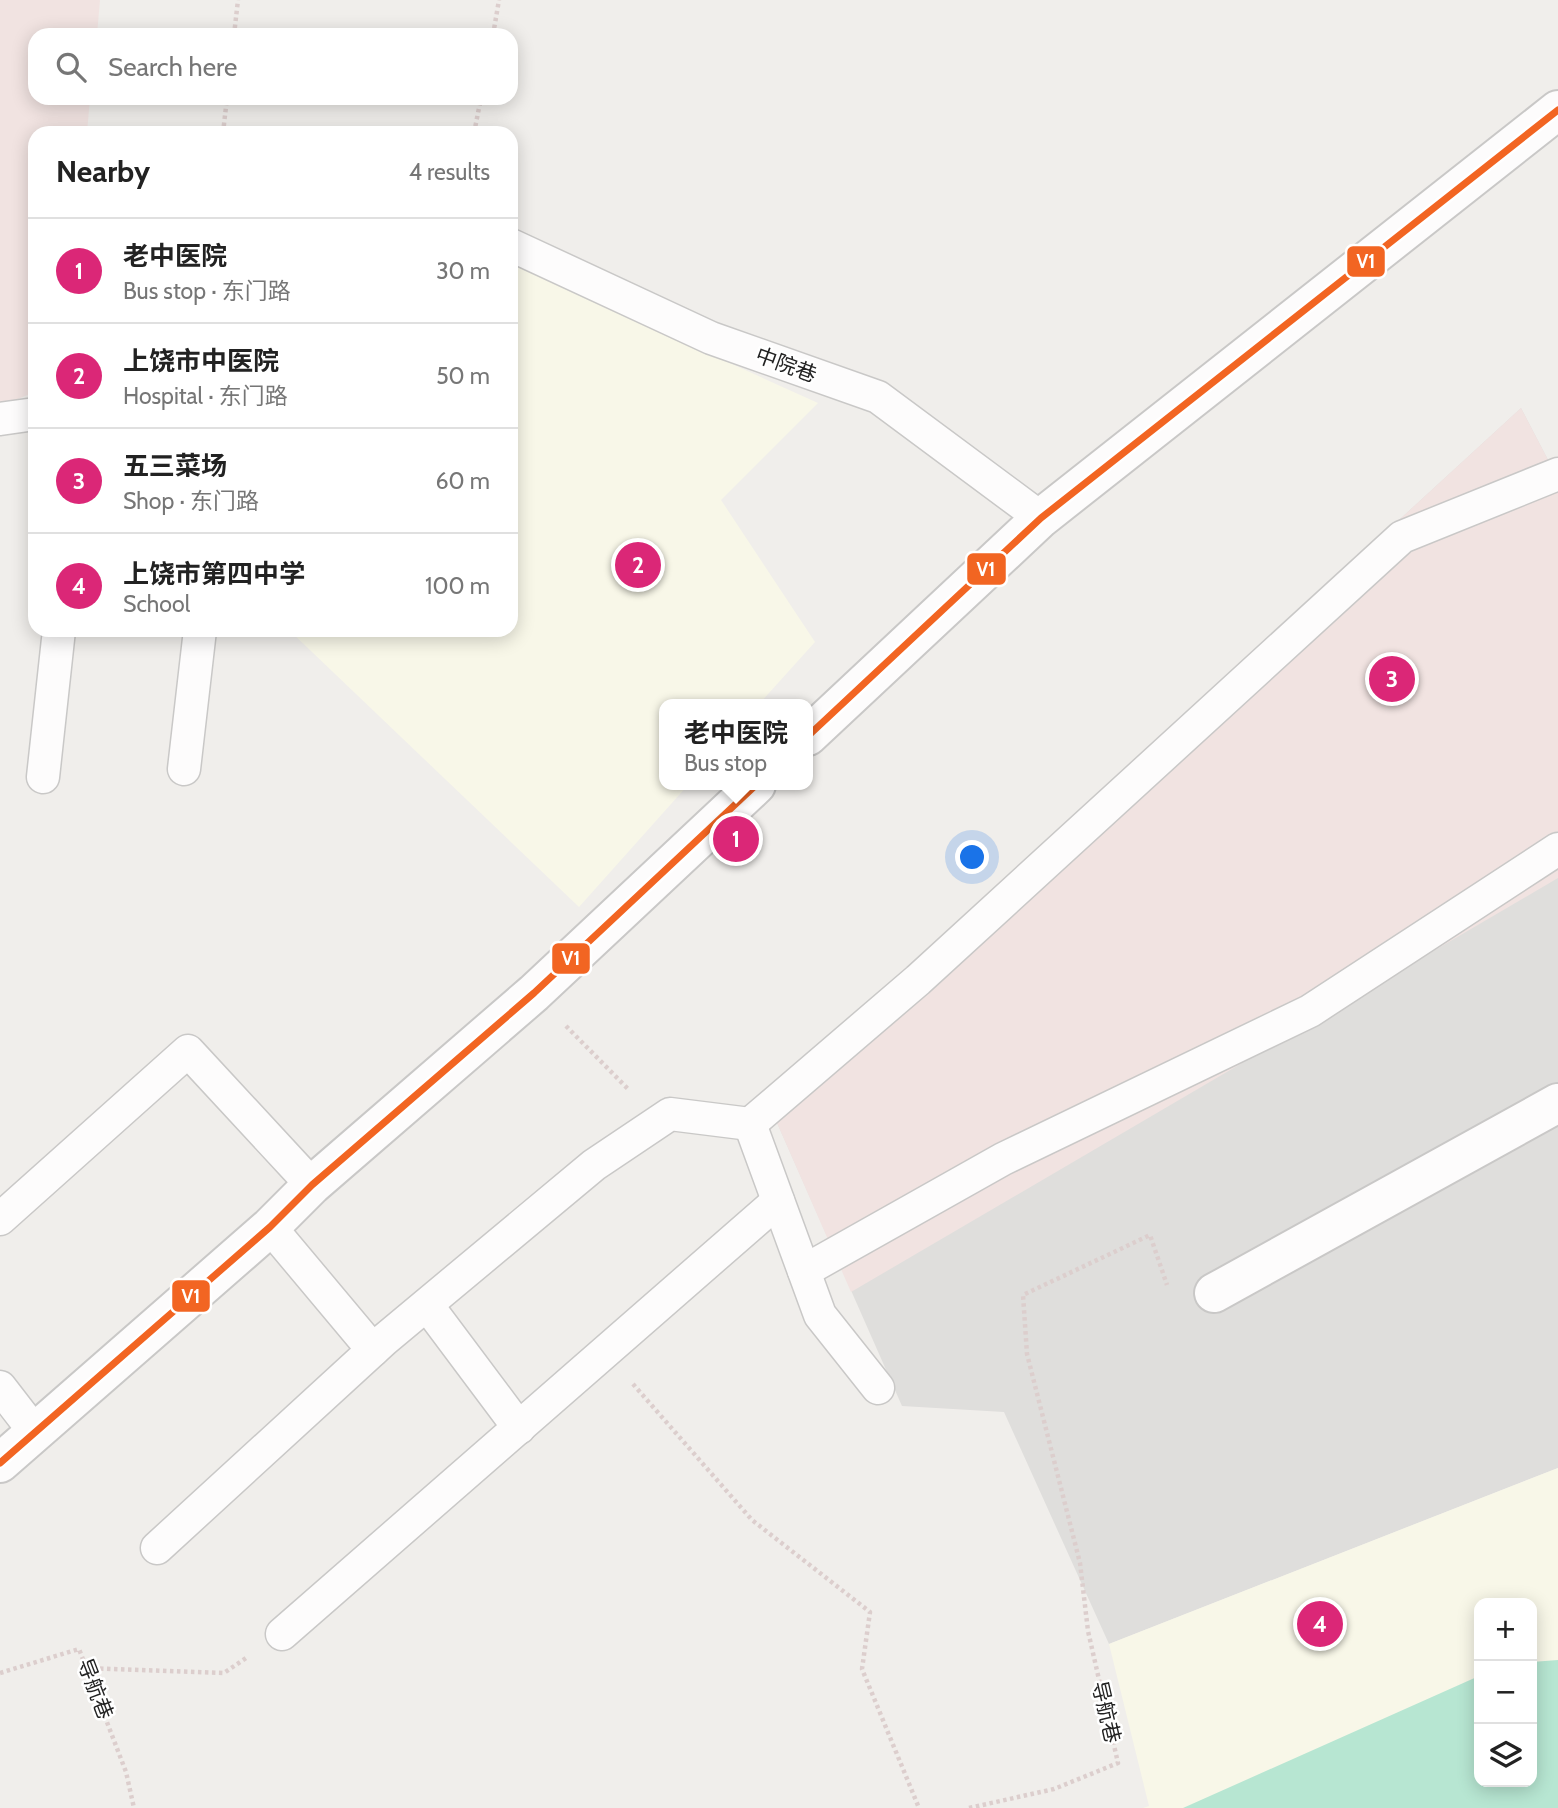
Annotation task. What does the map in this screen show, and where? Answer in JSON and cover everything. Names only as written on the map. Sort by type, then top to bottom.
[{"type":"street","points":[[813,731],[1041,518],[1558,110]]},
{"type":"street","points":[[0,1463],[270,1227],[312,1185],[534,993],[751,790]]},
{"type":"street","points":[[1214,1293],[1558,1103]]},
{"type":"lane","name":"中院巷","points":[[518,248],[711,338],[878,397],[1041,518]]},
{"type":"lane","points":[[0,419],[28,415]]},
{"type":"lane","points":[[157,1548],[373,1350],[594,1166],[670,1114],[750,1124],[918,980],[1402,537],[1558,474]]},
{"type":"lane","points":[[43,777],[58,637]]},
{"type":"lane","points":[[184,769],[199,637]]},
{"type":"lane","points":[[804,1271],[1003,1159],[1310,1011],[1558,849]]},
{"type":"lane","points":[[0,1219],[188,1051],[312,1185]]},
{"type":"lane","points":[[750,1124],[820,1315],[877,1388]]},
{"type":"lane","points":[[282,1634],[778,1201]]},
{"type":"lane","points":[[270,1227],[373,1350]]},
{"type":"lane","points":[[427,1305],[519,1428]]},
{"type":"lane","points":[[0,1387],[34,1431]]},
{"type":"path","points":[[235,28],[238,0]]},
{"type":"path","points":[[494,28],[499,0]]},
{"type":"path","points":[[224,126],[226,105]]},
{"type":"path","points":[[475,126],[480,105]]},
{"type":"path","points":[[534,993],[659,1121]]},
{"type":"path","name":"导航巷","points":[[969,1808],[1054,1789],[1118,1763],[1088,1631],[1080,1563],[1027,1354],[1023,1294],[1150,1235],[1177,1315],[1214,1293]]},
{"type":"path","points":[[604,1352],[752,1520],[870,1612],[862,1668],[919,1808]]},
{"type":"path","points":[[86,1668],[224,1674],[282,1634]]},
{"type":"path","name":"导航巷","points":[[0,1673],[79,1649],[126,1772],[134,1808]]},
{"type":"shaded area","points":[[0,0],[100,0],[98,28],[28,28],[28,105],[89,105],[88,126],[28,126],[28,395],[0,406]]},
{"type":"shaded area","points":[[518,267],[818,403],[721,500],[815,642],[764,699],[659,699],[659,790],[684,790],[579,907],[296,637],[518,637]]},
{"type":"shaded area","points":[[1521,408],[1558,479],[1558,1468],[1109,1644],[1004,1412],[902,1406],[767,1100]]},
{"type":"shaded area","points":[[1521,408],[1558,479],[1558,878],[851,1292],[767,1100]]},
{"type":"shaded area","points":[[1558,1468],[1558,1808],[1143,1808],[1149,1806],[1109,1644]]},
{"type":"green space","points":[[1558,1660],[1558,1808],[1183,1808],[1474,1678],[1474,1787],[1537,1787],[1537,1662]]},
{"type":"transit line","name":"V1","points":[[813,731],[1041,518],[1558,110]]},
{"type":"transit line","name":"V1","points":[[0,1463],[270,1227],[312,1185],[534,993],[751,790]]},
{"type":"place","name":"上饶市中医院","points":[[638,565]]},
{"type":"place","name":"五三菜场","points":[[1392,679]]},
{"type":"place","name":"老中医院","points":[[736,839]]},
{"type":"place","name":"上饶市第四中学","points":[[1320,1624]]}]
